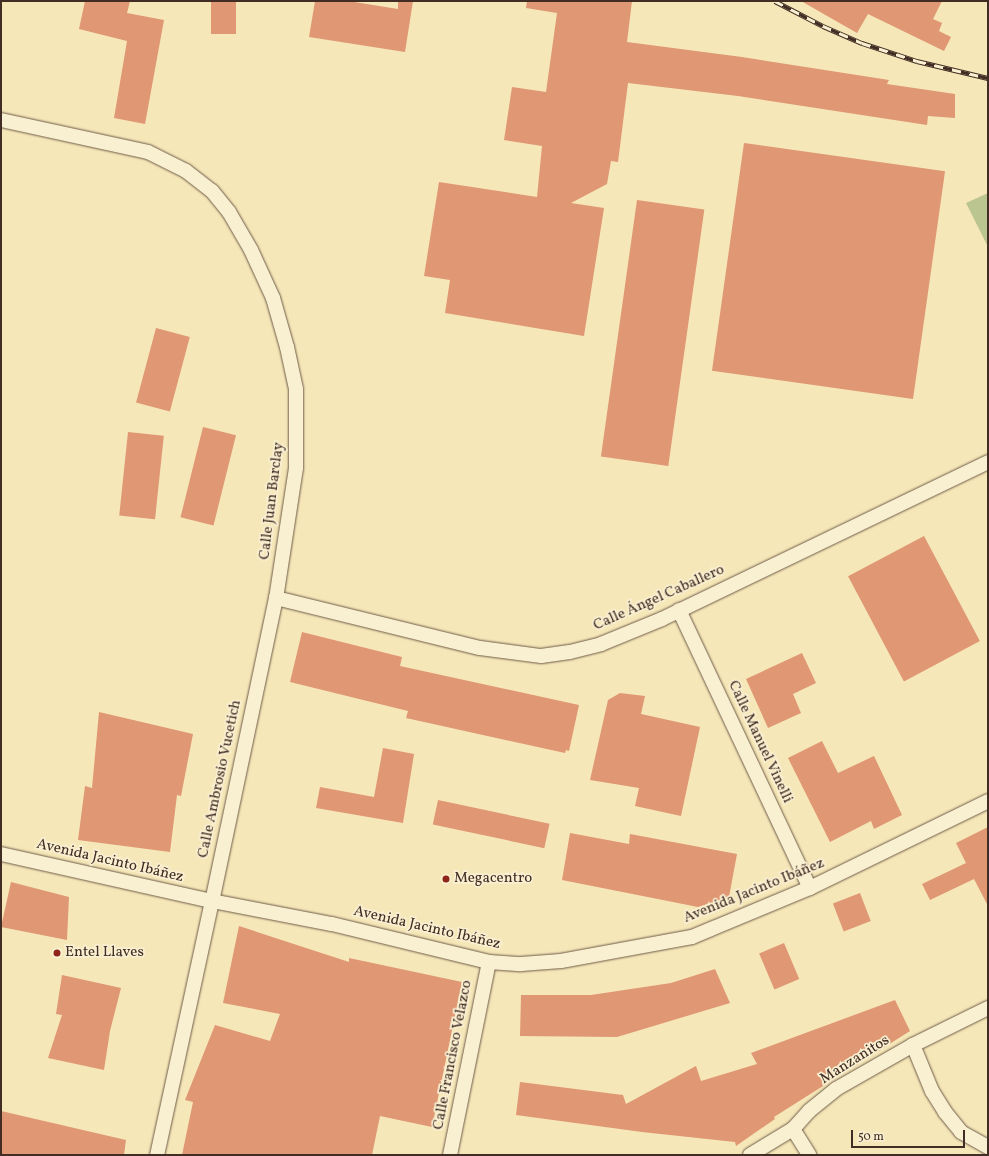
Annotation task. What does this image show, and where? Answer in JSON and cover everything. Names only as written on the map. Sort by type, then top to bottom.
[{"type":"street","name":"Calle Juan Barclay","points":[[1,120],[148,152],[186,171],[212,191],[228,212],[251,250],[273,298],[287,347],[296,389],[296,468],[276,598]]},
{"type":"street","name":"Calle Ángel Caballero","points":[[276,598],[480,648],[540,656],[570,652],[601,644],[679,610],[988,462]]},
{"type":"street","name":"Calle Ambrosio Vucetich","points":[[157,1155],[276,598]]},
{"type":"street","name":"Calle Manuel Vinelli","points":[[679,610],[810,888]]},
{"type":"street","name":"Avenida Jacinto Ibáñez","points":[[1,854],[212,901],[332,924],[489,962],[521,964],[561,961],[692,937],[810,888],[988,801]]},
{"type":"street","name":"Calle Francisco Velazco","points":[[450,1155],[489,962]]},
{"type":"street","name":"Manzanitos","points":[[750,1155],[793,1129],[809,1111],[836,1089],[913,1045],[988,1008]]},
{"type":"street","points":[[913,1045],[932,1091],[945,1112],[961,1132],[988,1147]]},
{"type":"street","points":[[793,1129],[809,1155]]},
{"type":"green space","points":[[988,193],[988,247],[966,203]]},
{"type":"building","points":[[85,1],[130,1],[127,13],[164,20],[145,124],[114,118],[127,41],[79,29]]},
{"type":"building","points":[[211,1],[236,1],[236,34],[211,34]]},
{"type":"building","points":[[315,1],[348,1],[398,9],[398,1],[413,1],[405,52],[309,37]]},
{"type":"building","points":[[527,1],[632,1],[627,42],[742,57],[889,80],[887,84],[955,94],[955,118],[928,116],[927,125],[738,96],[628,83],[618,162],[611,161],[607,184],[571,203],[604,208],[584,336],[445,313],[450,280],[424,276],[439,182],[537,197],[542,146],[504,140],[512,87],[546,92],[557,13],[526,8]]},
{"type":"building","points":[[801,1],[942,1],[933,19],[942,23],[939,31],[951,37],[944,51],[868,14],[857,33]]},
{"type":"building","points":[[744,143],[945,171],[913,399],[712,371]]},
{"type":"building","points":[[637,200],[704,209],[668,466],[601,456]]},
{"type":"building","points":[[156,328],[190,337],[170,411],[136,402]]},
{"type":"building","points":[[203,427],[236,435],[213,525],[181,517]]},
{"type":"building","points":[[128,432],[164,436],[155,519],[119,516]]},
{"type":"building","points":[[924,536],[980,641],[904,681],[848,576]]},
{"type":"building","points":[[302,632],[402,657],[400,666],[579,705],[569,751],[566,750],[565,753],[406,718],[408,711],[290,682]]},
{"type":"building","points":[[802,653],[816,683],[793,694],[801,713],[768,728],[746,679]]},
{"type":"building","points":[[620,693],[645,696],[641,714],[700,727],[681,816],[635,806],[639,788],[590,780],[608,700]]},
{"type":"building","points":[[99,712],[193,734],[181,796],[177,795],[170,852],[78,840],[85,786],[92,788]]},
{"type":"building","points":[[822,741],[838,773],[874,756],[902,815],[874,829],[871,821],[830,842],[788,758]]},
{"type":"building","points":[[383,748],[414,754],[403,823],[316,808],[320,787],[374,797]]},
{"type":"building","points":[[438,800],[550,824],[544,848],[433,824]]},
{"type":"building","points":[[988,827],[988,906],[974,879],[930,900],[922,884],[966,863],[956,843]]},
{"type":"building","points":[[570,833],[629,844],[630,834],[737,854],[729,897],[698,907],[562,880]]},
{"type":"building","points":[[11,882],[69,897],[67,940],[1,927]]},
{"type":"building","points":[[860,893],[871,921],[844,931],[833,903]]},
{"type":"building","points":[[239,926],[349,962],[349,958],[462,982],[432,1127],[380,1116],[372,1155],[182,1155],[193,1102],[185,1100],[215,1025],[270,1041],[280,1014],[223,1003]]},
{"type":"building","points":[[784,943],[799,979],[774,989],[759,954]]},
{"type":"building","points":[[715,969],[730,1003],[617,1037],[520,1036],[521,995],[591,995],[671,983]]},
{"type":"building","points":[[62,975],[121,988],[110,1031],[104,1070],[48,1058],[62,1015],[56,1014]]},
{"type":"building","points":[[895,1000],[910,1031],[774,1117],[775,1119],[736,1146],[735,1142],[642,1132],[516,1115],[520,1082],[623,1095],[626,1104],[696,1066],[701,1081],[757,1064],[751,1053]]},
{"type":"building","points":[[1,1111],[126,1140],[124,1155],[1,1155]]},
{"type":"railway","points":[[775,1],[823,26],[862,43],[917,61],[988,78]]},
{"type":"place","name":"Megacentro","points":[[446,879]]},
{"type":"place","name":"Entel Llaves","points":[[57,953]]}]
